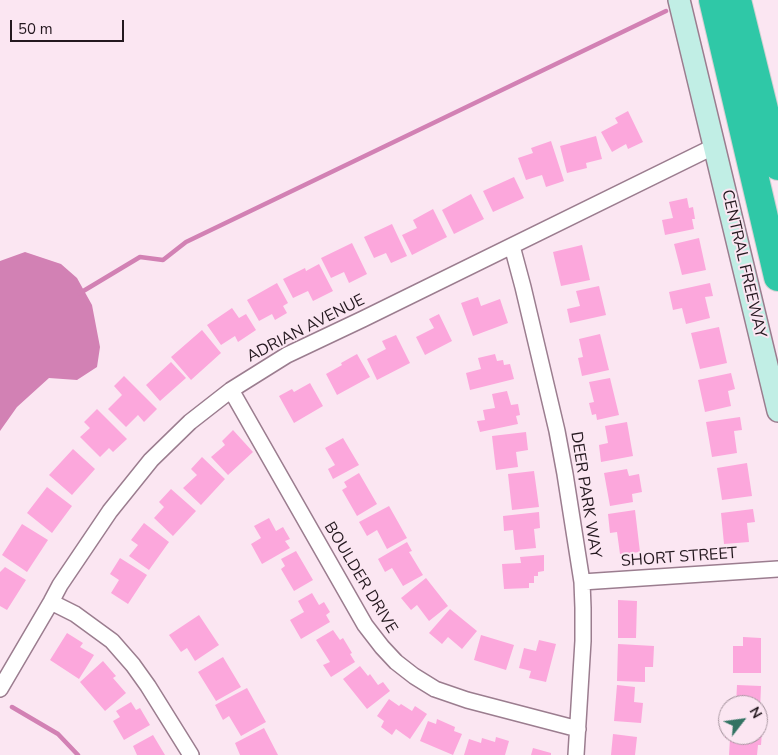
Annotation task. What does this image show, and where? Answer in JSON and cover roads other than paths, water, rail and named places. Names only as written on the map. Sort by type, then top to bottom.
[{"type":"highway","points":[[713,0],[778,277]]},
{"type":"highway","points":[[736,0],[778,166]]},
{"type":"highway","points":[[764,107],[778,144]]},
{"type":"main road","name":"CENTRAL FREEWAY","points":[[679,0],[778,411]]},
{"type":"street","name":"ADRIAN AVENUE","points":[[0,689],[60,585],[110,510],[151,460],[190,422],[231,390],[286,355],[715,146]]},
{"type":"street","name":"DEER PARK WAY","points":[[512,246],[559,440],[582,582],[583,641],[576,755]]},
{"type":"street","name":"BOULDER DRIVE","points":[[231,390],[361,618],[382,647],[396,662],[414,676],[435,688],[467,700],[578,729]]},
{"type":"street","name":"SHORT STREET","points":[[582,582],[778,569]]},
{"type":"street","points":[[51,602],[75,614],[112,641],[148,686],[191,755]]},
{"type":"waterway","points":[[80,293],[140,257],[163,260],[186,242],[666,11]]},
{"type":"waterway","points":[[12,707],[58,734],[78,755]]}]
